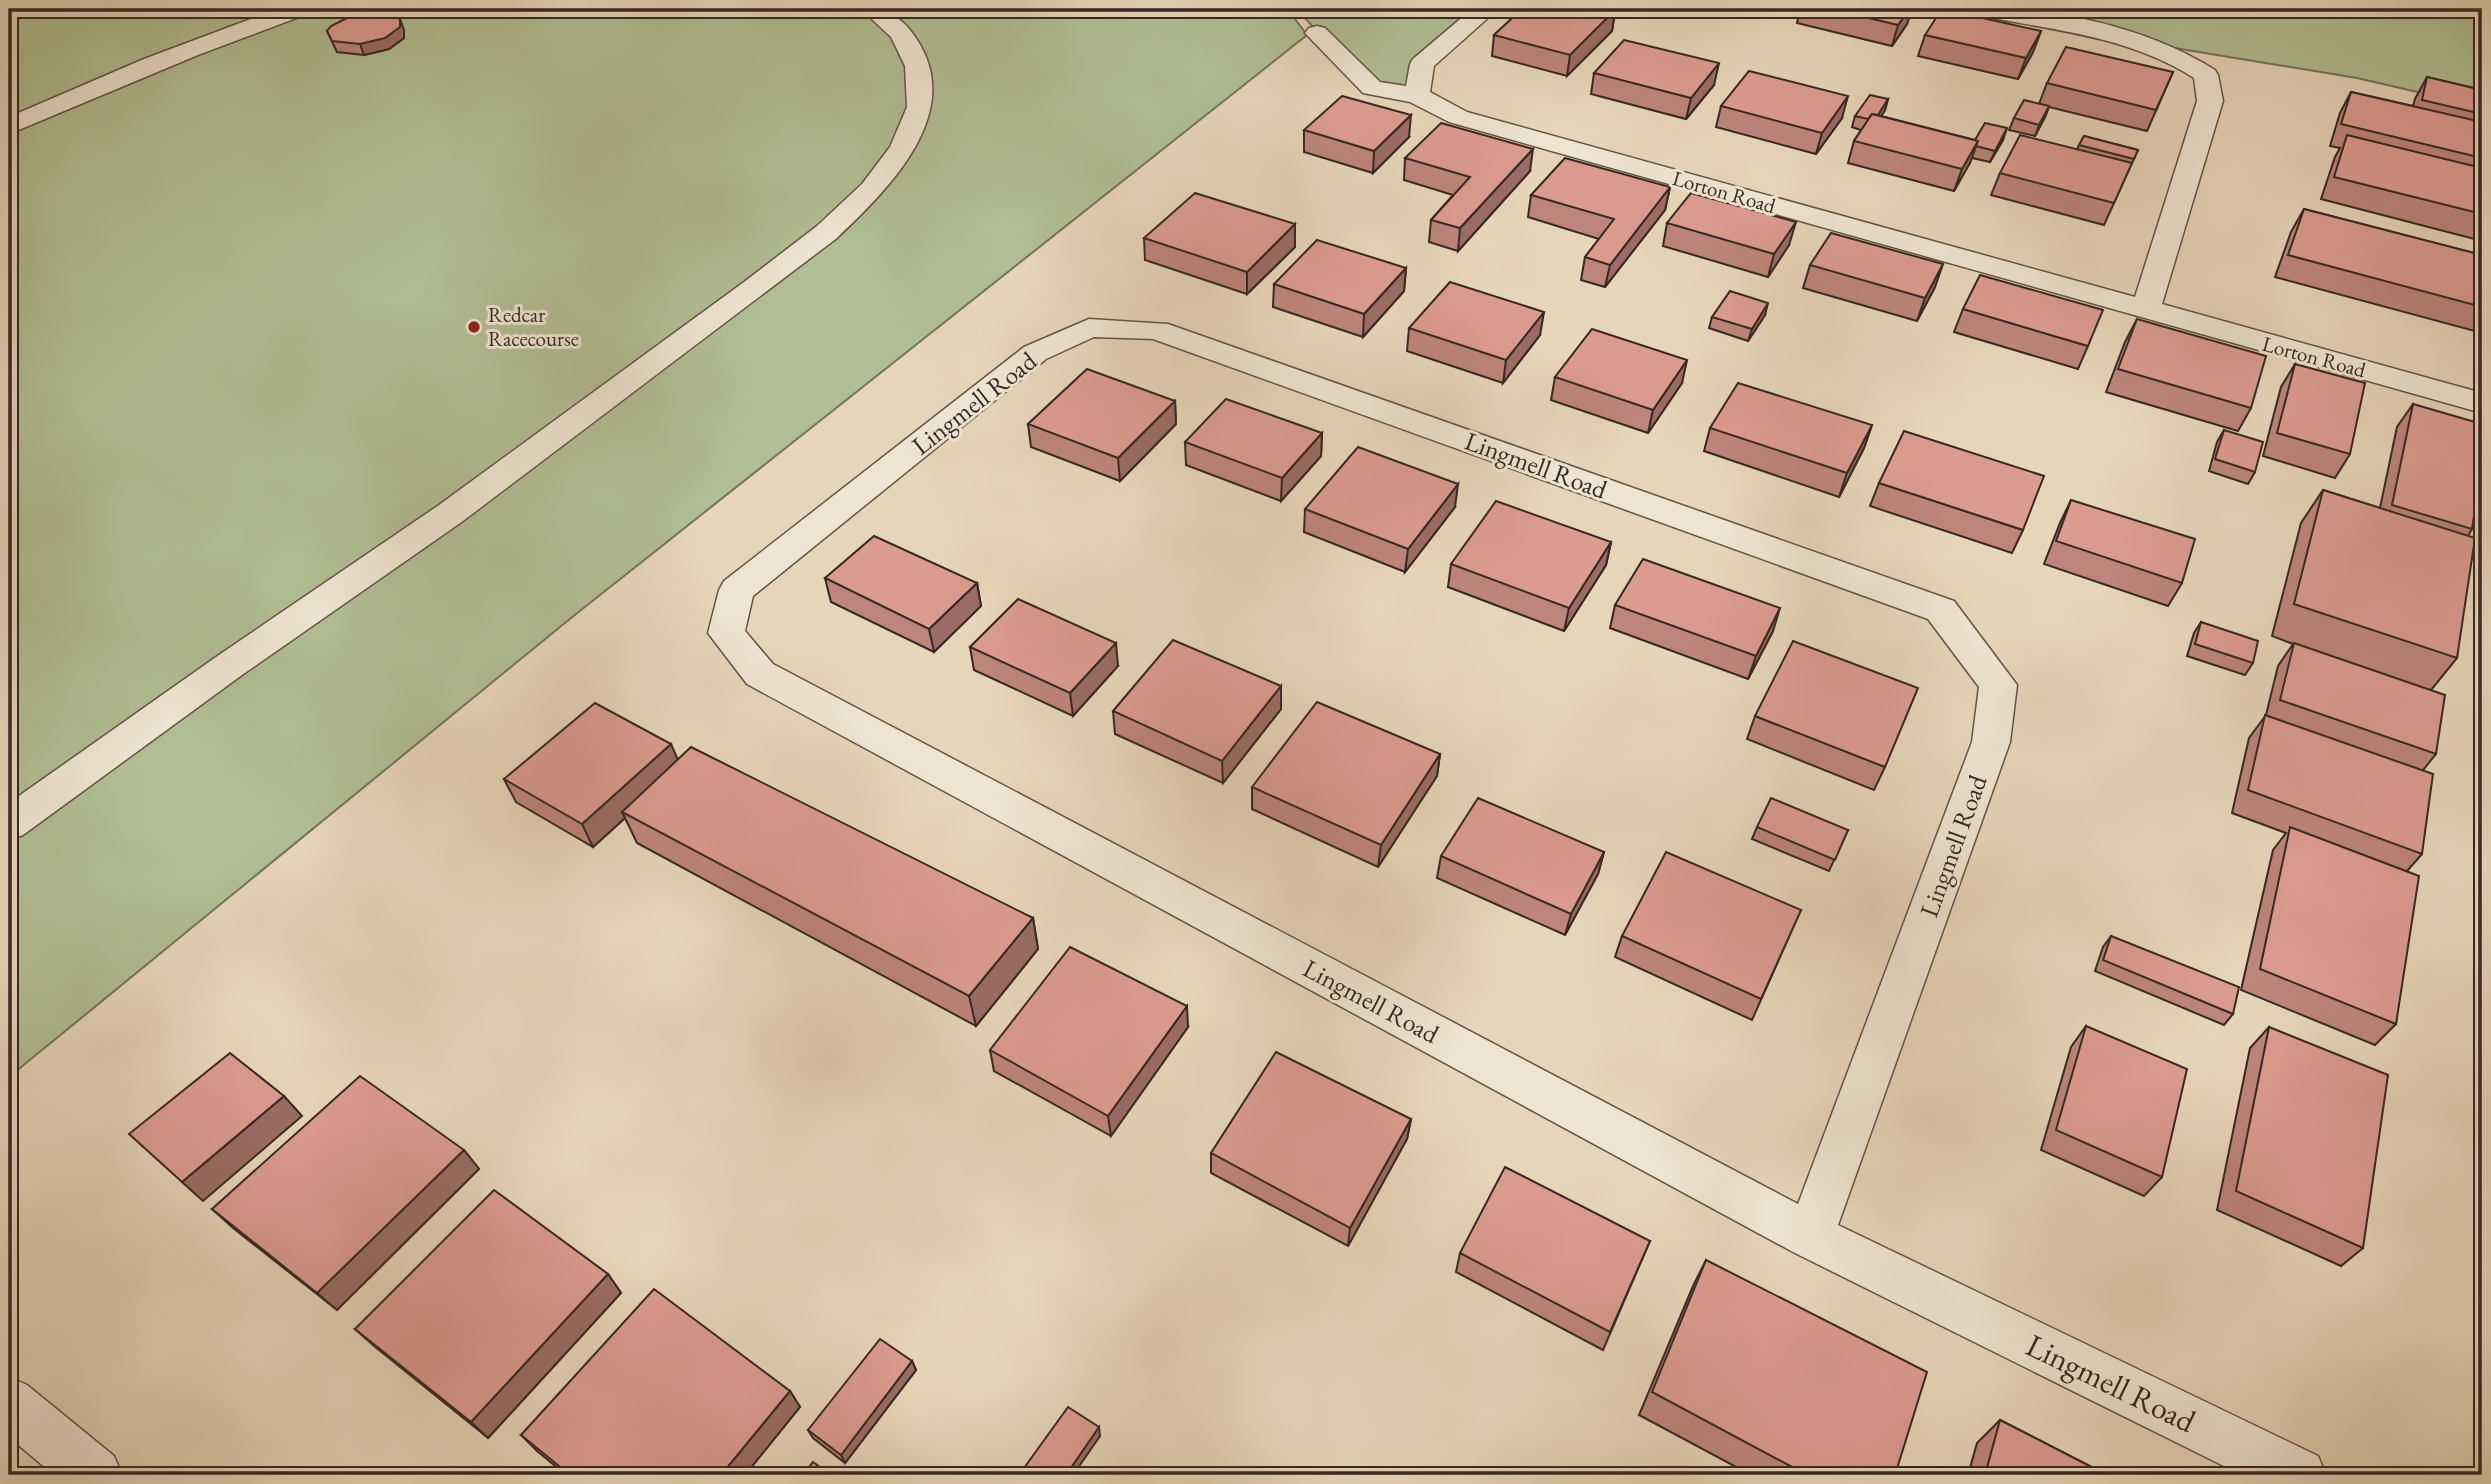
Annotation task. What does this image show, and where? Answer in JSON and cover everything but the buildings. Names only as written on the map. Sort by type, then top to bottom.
[{"type":"street","points":[[9,126],[86,91],[232,32],[299,9]]},
{"type":"street","points":[[9,824],[229,666],[451,513],[765,280],[827,232],[872,190],[904,148],[920,107],[917,66],[901,34],[873,9]]},
{"type":"street","points":[[1417,95],[1422,64],[1486,9]]},
{"type":"street","points":[[1981,9],[2150,44],[2186,60],[2206,75],[2210,101],[2146,310]]},
{"type":"street","name":"Lorton Road","points":[[1317,33],[1372,88],[1417,95],[1458,117],[2482,403]]},
{"type":"street","name":"Lingmell Road","points":[[1810,1236],[1990,742],[1998,685],[1941,610],[1157,330],[1089,328],[1035,353],[737,590],[726,633],[760,674],[1810,1236],[2299,1475]]},
{"type":"street","points":[[9,1402],[95,1475]]},
{"type":"green space","name":"Redcar Racecourse","points":[[42,9],[1279,9],[1295,19],[1307,35],[571,618],[9,1077],[9,23]]},
{"type":"green space","points":[[1296,9],[1486,9],[1422,64],[1417,95],[1372,88]]},
{"type":"green space","points":[[1981,9],[2482,9],[2482,107],[2357,78],[2150,44]]},
{"type":"place","name":"Redcar Racecourse","points":[[474,327]]}]
